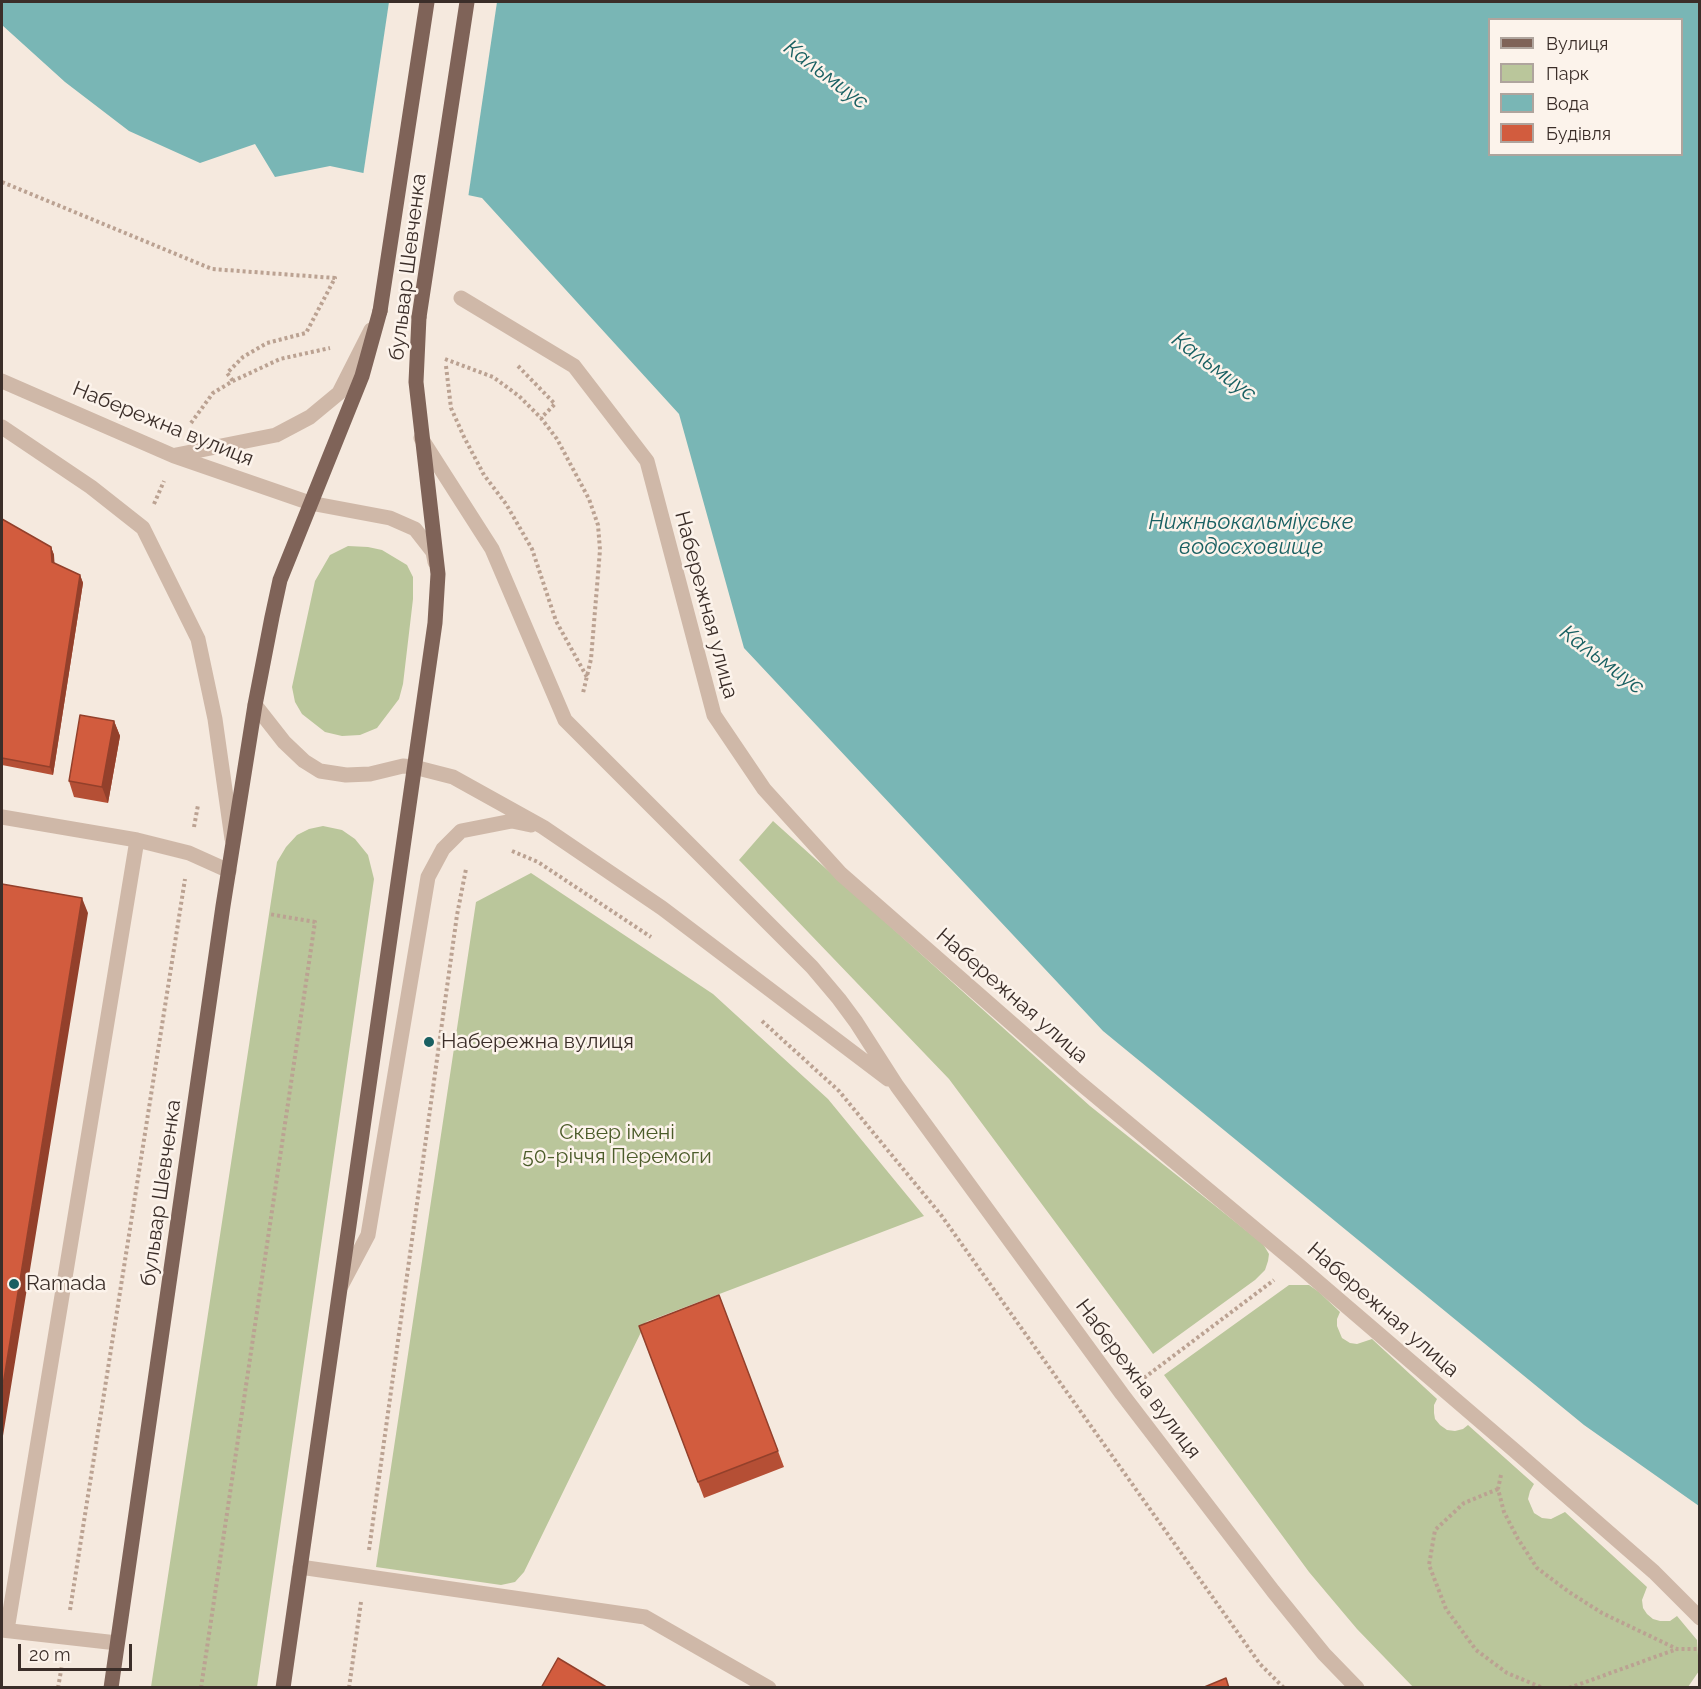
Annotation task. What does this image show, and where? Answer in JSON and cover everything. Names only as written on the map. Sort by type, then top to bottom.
[{"type":"main road","name":"бульвар Шевченка","points":[[111,1688],[255,705],[280,580],[362,375],[380,311],[427,2]]},
{"type":"main road","name":"бульвар Шевченка","points":[[283,1688],[435,623],[438,574],[416,382],[419,317],[467,2]]},
{"type":"street","name":"Набережная улица","points":[[461,298],[574,366],[647,461],[714,715],[764,789],[841,874],[1074,1078],[1296,1263],[1514,1450],[1654,1572],[1700,1618]]},
{"type":"street","points":[[174,456],[276,435],[310,417],[339,393],[380,311]]},
{"type":"street","name":"Набережна вулиця","points":[[2,381],[174,456],[310,503]]},
{"type":"street","points":[[2,427],[91,487],[143,528],[198,639],[215,719],[233,846]]},
{"type":"street","name":"Набережна вулиця","points":[[421,438],[492,549],[566,720],[812,967],[856,1022],[897,1086],[1122,1394],[1273,1591],[1324,1654],[1357,1688]]},
{"type":"street","name":"бульвар Шевченка","points":[[310,503],[390,518],[415,529],[433,552],[438,574]]},
{"type":"street","points":[[255,705],[284,742],[303,761],[320,771],[346,775],[370,774],[403,766],[414,767]]},
{"type":"street","name":"Набережна вулиця","points":[[414,767],[453,777],[543,827],[662,908],[897,1086]]},
{"type":"street","points":[[2,817],[136,840],[189,853],[229,871]]},
{"type":"street","points":[[338,1291],[368,1235],[428,877],[443,849],[461,831],[512,821],[543,827]]},
{"type":"street","points":[[117,1643],[4,1630],[136,840]]},
{"type":"street","points":[[300,1567],[645,1617],[769,1688]]},
{"type":"path","points":[[2,182],[212,269],[336,278],[306,333],[267,343],[243,357],[227,373],[233,381]]},
{"type":"path","points":[[522,333],[506,354],[555,404],[541,418]]},
{"type":"path","points":[[143,528],[182,435],[213,393],[280,359],[336,346]]},
{"type":"path","points":[[445,349],[451,408],[484,475],[506,504],[532,549],[556,621],[588,680]]},
{"type":"path","points":[[445,359],[493,377],[519,396],[541,418],[557,439],[582,485],[598,525],[600,550],[591,659],[588,680],[582,697]]},
{"type":"path","points":[[58,1688],[189,853],[200,796]]},
{"type":"path","points":[[508,849],[538,862],[654,939]]},
{"type":"path","points":[[350,1688],[457,915],[469,858]]},
{"type":"path","points":[[201,1688],[315,922],[269,914]]},
{"type":"path","points":[[755,1015],[838,1091],[941,1215],[1260,1664],[1284,1688]]},
{"type":"path","points":[[1122,1394],[1296,1263]]},
{"type":"path","points":[[1514,1450],[1501,1471],[1498,1489],[1504,1512],[1537,1568],[1569,1593],[1602,1613],[1677,1649]]},
{"type":"path","points":[[1498,1489],[1464,1503],[1435,1530],[1429,1565],[1446,1609],[1476,1650],[1507,1673],[1543,1688]]},
{"type":"path","points":[[1569,1688],[1677,1649],[1700,1649]]},
{"type":"green space","points":[[348,546],[382,550],[407,565],[413,577],[413,599],[403,684],[399,699],[377,728],[360,735],[342,736],[325,732],[302,714],[295,702],[292,687],[315,581],[330,555]]},
{"type":"green space","points":[[773,821],[1090,1106],[1263,1244],[1269,1254],[1265,1270],[1255,1280],[1153,1354],[949,1079],[739,860]]},
{"type":"green space","points":[[323,826],[342,830],[355,839],[368,855],[374,879],[257,1687],[151,1687],[277,862],[297,835]]},
{"type":"green space","name":"Сквер імені 50-річчя Перемоги","points":[[531,873],[713,994],[828,1099],[924,1216],[646,1322],[524,1572],[515,1582],[501,1585],[376,1567],[476,902]]},
{"type":"green space","points":[[1289,1285],[1309,1285],[1319,1292],[1340,1312],[1337,1326],[1342,1338],[1357,1344],[1372,1339],[1437,1399],[1434,1413],[1440,1425],[1447,1430],[1455,1431],[1468,1425],[1534,1484],[1528,1499],[1534,1513],[1542,1518],[1551,1519],[1565,1512],[1647,1587],[1642,1600],[1647,1614],[1660,1621],[1670,1621],[1677,1616],[1697,1640],[1699,1671],[1688,1687],[1413,1687],[1357,1629],[1309,1572],[1164,1375]]},
{"type":"water","name":"Нижньокальміуське водосховище","points":[[2,2],[1699,2],[1699,1506],[1584,1425],[1103,1031],[744,648],[679,414],[482,198],[330,166],[275,177],[255,144],[200,163],[129,131],[65,82],[2,25]]},
{"type":"pier","points":[[389,2],[497,2],[468,198],[363,176]]},
{"type":"building","points":[[2,519],[51,547],[52,562],[80,575],[50,767],[2,758]]},
{"type":"building","points":[[80,715],[114,721],[102,787],[69,781]]},
{"type":"building","name":"Ramada","points":[[2,884],[82,898],[2,1391]]},
{"type":"building","points":[[719,1295],[778,1451],[698,1482],[639,1326]]},
{"type":"building","points":[[558,1658],[608,1688],[541,1688]]},
{"type":"building","points":[[1226,1678],[1229,1688],[1202,1688]]},
{"type":"place","name":"Набережна вулиця","points":[[429,1042]]},
{"type":"place","name":"Ramada","points":[[14,1284]]},
{"type":"water label","name":"Кальмиус","points":[[826,75]]},
{"type":"water label","name":"Кальмиус","points":[[1214,367]]},
{"type":"water label","name":"Кальмиус","points":[[1602,660]]}]
